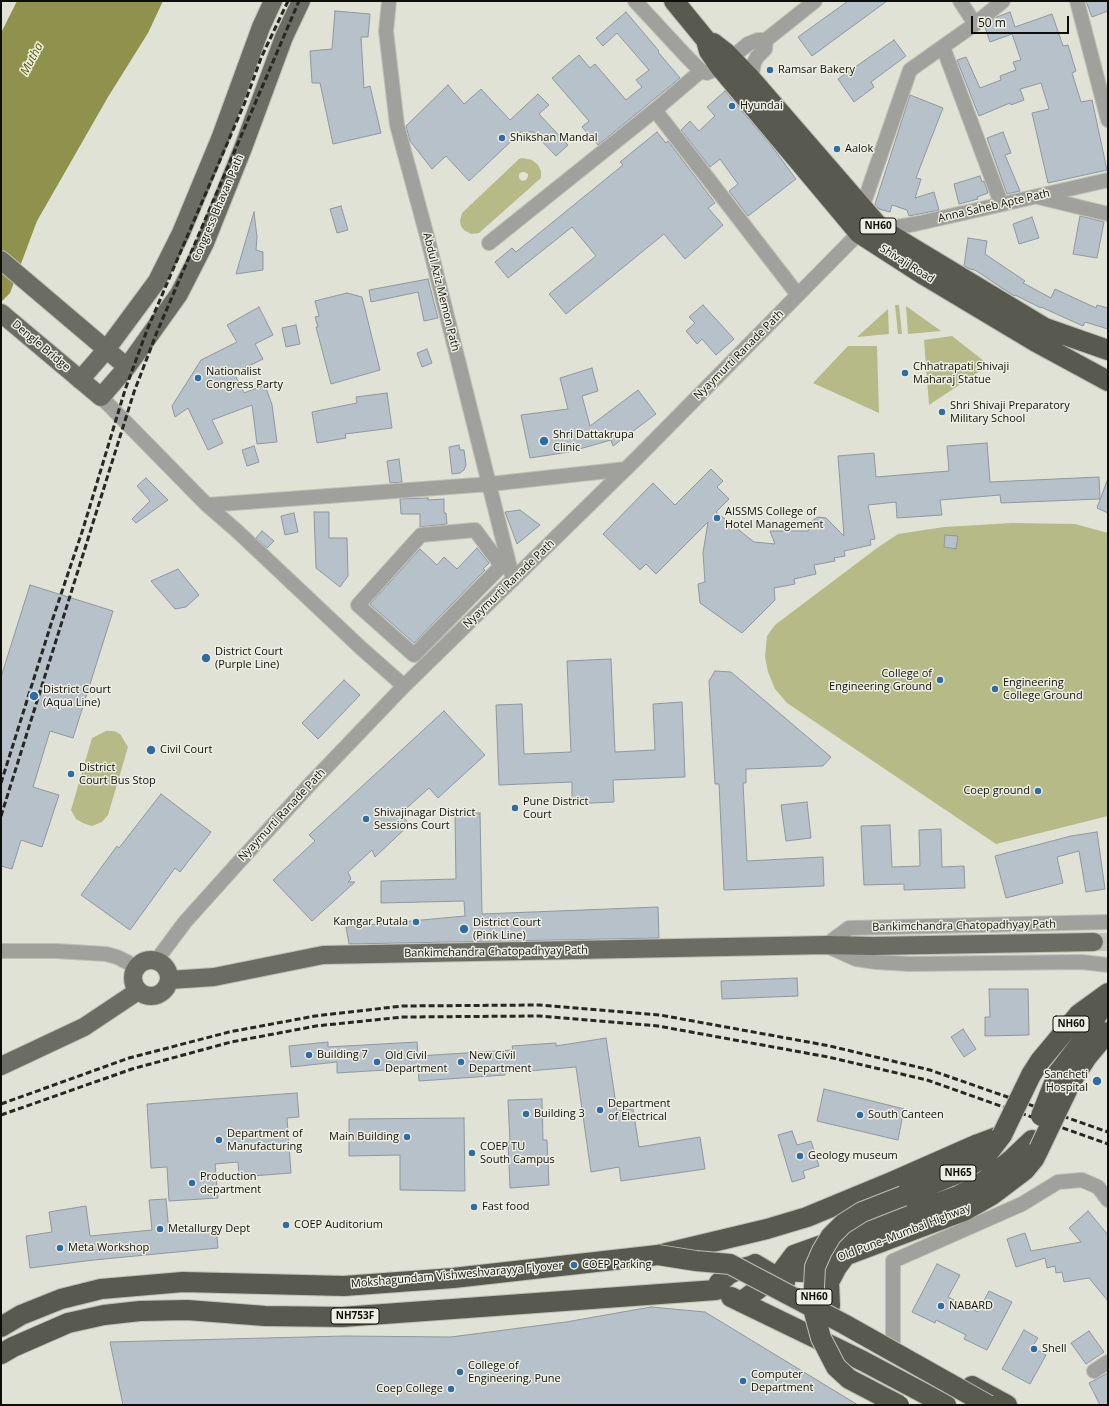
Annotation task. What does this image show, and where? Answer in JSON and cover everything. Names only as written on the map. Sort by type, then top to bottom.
[{"type":"highway","name":"Shivaji Road","points":[[674,1],[706,40],[718,46],[725,62],[859,233],[924,275],[1036,342],[1108,381]]},
{"type":"highway","name":"Shivaji Road","points":[[725,62],[751,79],[881,229],[1045,328],[1108,350]]},
{"type":"highway","name":"NH60","points":[[1045,328],[1071,347],[1108,366]]},
{"type":"highway","name":"NH60","points":[[1002,1135],[1031,1075],[1040,1061],[1079,1014],[1108,994]]},
{"type":"highway","points":[[1065,1077],[1108,994]]},
{"type":"highway","name":"NH60","points":[[1035,1145],[1065,1077],[1087,1057],[1108,1032]]},
{"type":"highway","name":"NH65","points":[[903,1196],[956,1174],[986,1156],[1002,1135]]},
{"type":"highway","name":"Mokshagundam Vishweshvarayya Flyover","points":[[1,1327],[21,1315],[61,1298],[101,1289],[183,1282],[344,1286],[453,1278],[658,1255],[767,1229],[807,1217],[1002,1135]]},
{"type":"highway","points":[[946,1405],[862,1361],[716,1290],[719,1283],[729,1274],[743,1268],[794,1256],[958,1196],[983,1182],[1012,1159],[1035,1145]]},
{"type":"highway","name":"Old Pune–Mumbai Highway","points":[[778,1274],[802,1272],[964,1211],[992,1195],[1025,1170],[1034,1159],[1035,1145]]},
{"type":"highway","name":"NH60","points":[[899,1405],[849,1379],[836,1367],[821,1338],[814,1312],[814,1286],[815,1267],[831,1236],[843,1224],[862,1212],[903,1196]]},
{"type":"highway","name":"Mokshagundam Vishweshvarayya Flyover","points":[[658,1255],[696,1262],[730,1264],[844,1324],[988,1405]]},
{"type":"highway","name":"NH60","points":[[830,1306],[830,1282],[832,1275],[846,1255]]},
{"type":"highway","points":[[741,1302],[778,1274],[794,1256]]},
{"type":"highway","points":[[755,1264],[778,1274]]},
{"type":"highway","name":"NH60","points":[[778,1274],[830,1306],[1007,1405]]},
{"type":"highway","name":"NH753F","points":[[1,1354],[68,1323],[104,1315],[140,1311],[187,1310],[265,1316],[342,1317],[716,1290]]},
{"type":"highway","points":[[842,1352],[853,1374],[910,1405]]},
{"type":"main road","points":[[80,380],[106,350],[157,281],[181,233],[220,138],[261,27],[273,1]]},
{"type":"main road","name":"Congress Bhavan Path","points":[[101,397],[127,367],[180,294],[205,243],[243,148],[284,37],[301,1]]},
{"type":"main road","points":[[1,260],[127,367]]},
{"type":"main road","name":"Dengle Bridge","points":[[1,313],[101,397]]},
{"type":"main road","points":[[826,946],[1094,942]]},
{"type":"main road","name":"Bankimchandra Chatopadhyay Path","points":[[169,980],[214,977],[323,955],[826,946]]},
{"type":"main road","points":[[145,961],[156,961],[160,963],[167,970],[169,980],[165,990],[157,995],[147,996],[138,991],[133,977],[137,967],[145,961]]},
{"type":"main road","points":[[1,1066],[84,1027],[138,991]]},
{"type":"street","name":"Abdul Aziz Memon Path","points":[[389,1],[386,31],[397,125],[427,233],[490,484],[504,562],[513,580]]},
{"type":"street","points":[[634,1],[701,71],[707,73],[725,62],[748,44],[758,40],[766,40],[815,1]]},
{"type":"street","points":[[960,1],[975,24]]},
{"type":"street","points":[[862,208],[910,70],[975,24],[1003,1]]},
{"type":"street","points":[[1077,1],[1108,120]]},
{"type":"street","points":[[751,79],[754,63],[765,49],[766,40]]},
{"type":"street","points":[[943,47],[1001,203]]},
{"type":"street","points":[[489,243],[655,110],[701,71]]},
{"type":"street","points":[[655,110],[798,295]]},
{"type":"street","name":"Anna Saheb Apte Path","points":[[881,229],[915,224],[1001,203],[1108,180]]},
{"type":"street","points":[[1035,196],[1108,214]]},
{"type":"street","points":[[859,233],[881,229]]},
{"type":"street","name":"Nyaymurti Ranade Path","points":[[156,961],[185,922],[241,859],[404,686],[626,469],[859,233]]},
{"type":"street","points":[[101,397],[207,505],[404,686]]},
{"type":"street","points":[[207,505],[490,484],[626,469]]},
{"type":"street","points":[[475,530],[504,562],[414,655],[358,605],[421,536],[475,530]]},
{"type":"street","name":"Bankimchandra Chatopadhyay Path","points":[[1108,922],[849,928],[826,946],[856,959],[876,962],[909,964],[1082,962],[1108,965]]},
{"type":"street","points":[[1,952],[56,951],[106,954],[117,957],[137,967]]},
{"type":"street","points":[[893,1342],[893,1261],[1022,1204],[1058,1182],[1082,1180],[1098,1187],[1108,1200]]},
{"type":"street","points":[[1094,1371],[1108,1362]]},
{"type":"shaded area","points":[[522,158],[532,160],[538,165],[541,171],[541,178],[479,233],[471,234],[464,230],[460,221],[462,213],[519,159]],"holes":[[[525,172],[528,174],[528,177],[526,180],[522,181],[519,178],[519,174]]]},
{"type":"shaded area","points":[[895,305],[899,305],[902,334],[898,334]]},
{"type":"shaded area","points":[[906,306],[941,331],[908,334]]},
{"type":"shaded area","points":[[888,309],[889,334],[857,337]]},
{"type":"shaded area","points":[[952,336],[989,365],[929,405],[924,340]]},
{"type":"shaded area","points":[[848,346],[877,346],[879,413],[813,383]]},
{"type":"shaded area","name":"College of Engineering Ground","points":[[1012,523],[1075,524],[1108,533],[1108,816],[996,844],[787,703],[775,689],[768,672],[765,657],[767,636],[775,625],[877,548],[898,534],[944,527]]},
{"type":"shaded area","points":[[106,731],[114,731],[120,734],[128,747],[108,815],[102,822],[92,826],[76,819],[71,810],[92,738]]},
{"type":"water","name":"Mutha","points":[[17,1],[163,1],[148,33],[108,97],[37,221],[10,293],[1,302],[1,33]]},
{"type":"building","points":[[848,1],[887,1],[812,56],[798,37]]},
{"type":"building","points":[[1086,1],[1108,1],[1108,11],[1092,17]]},
{"type":"building","points":[[335,11],[370,14],[368,37],[361,37],[364,88],[370,86],[381,133],[333,144],[320,83],[312,83],[310,51],[332,49]]},
{"type":"building","points":[[626,12],[680,78],[598,145],[582,127],[589,121],[552,78],[579,55],[590,68],[595,64],[626,100],[642,87],[636,80],[649,70],[617,33],[603,46],[596,38]]},
{"type":"building","points":[[1010,12],[1015,27],[1052,14],[1063,46],[1068,45],[1076,71],[1072,73],[1081,102],[1092,100],[1107,170],[1048,183],[1032,113],[1049,109],[1041,83],[1020,89],[1024,100],[1011,105],[1010,103],[979,116],[957,60],[966,57],[980,88],[1001,80],[1000,76],[1016,70],[1013,62],[1021,60],[1012,34],[990,42],[985,27],[997,17]]},
{"type":"building","points":[[894,40],[906,56],[871,82],[874,87],[854,102],[838,79]]},
{"type":"building","points":[[448,85],[464,104],[481,89],[510,120],[538,94],[549,105],[539,114],[568,145],[556,156],[533,132],[521,132],[469,181],[446,156],[432,169],[410,141],[406,126]]},
{"type":"building","points":[[725,91],[770,144],[796,179],[748,216],[729,191],[738,184],[720,159],[710,167],[681,130],[690,121],[699,131],[715,116],[707,107]]},
{"type":"building","points":[[910,95],[943,108],[916,178],[921,179],[915,198],[934,192],[939,210],[909,216],[907,210],[892,205],[890,212],[879,209],[875,204]]},
{"type":"building","points":[[657,132],[666,143],[668,141],[715,203],[708,208],[723,225],[685,259],[664,234],[566,314],[549,294],[596,256],[572,227],[508,278],[495,262],[512,248],[516,252],[623,165],[620,162]]},
{"type":"building","points":[[1003,132],[1011,153],[1005,155],[1020,191],[1007,194],[987,138]]},
{"type":"building","points":[[980,176],[982,182],[984,181],[988,193],[977,197],[978,199],[959,204],[954,184]]},
{"type":"building","points":[[341,206],[348,230],[337,233],[330,209]]},
{"type":"building","points":[[254,212],[257,237],[256,250],[263,252],[263,270],[236,274]]},
{"type":"building","points":[[1080,216],[1104,222],[1097,258],[1073,254]]},
{"type":"building","points":[[1032,217],[1039,238],[1019,244],[1013,224]]},
{"type":"building","points":[[968,238],[987,241],[985,254],[1025,281],[1023,283],[1051,298],[1055,289],[1096,308],[1097,305],[1108,308],[1108,329],[1085,322],[1083,326],[1041,308],[1015,295],[1014,296],[975,270],[964,266]]},
{"type":"building","points":[[428,279],[438,318],[424,321],[418,292],[371,302],[369,290]]},
{"type":"building","points":[[347,293],[362,297],[380,370],[331,384],[316,327],[318,327],[315,317],[319,316],[315,301]]},
{"type":"building","points":[[703,305],[734,339],[716,355],[702,339],[697,344],[686,331],[695,323],[689,317]]},
{"type":"building","points":[[259,307],[273,335],[255,344],[263,359],[234,373],[244,393],[265,385],[272,405],[277,442],[257,444],[252,405],[212,420],[223,443],[208,450],[188,408],[175,417],[172,406],[201,360],[237,342],[227,325]]},
{"type":"building","points":[[296,325],[300,344],[286,347],[282,328]]},
{"type":"building","points":[[427,349],[432,363],[422,367],[417,353]]},
{"type":"building","points":[[592,368],[598,391],[582,396],[590,426],[638,390],[656,414],[613,446],[611,440],[569,452],[530,458],[521,415],[568,409],[560,378]]},
{"type":"building","points":[[387,393],[392,428],[345,434],[346,438],[317,443],[312,412],[357,403],[356,397]]},
{"type":"building","points":[[987,443],[990,482],[1099,477],[1100,499],[1001,503],[1000,495],[940,500],[942,515],[897,518],[896,502],[868,505],[875,539],[870,540],[871,545],[844,551],[845,556],[834,558],[835,561],[814,565],[816,574],[794,579],[795,584],[774,588],[775,600],[742,633],[700,603],[698,584],[705,582],[703,553],[708,522],[656,574],[646,564],[640,570],[603,534],[653,483],[675,505],[711,469],[723,481],[717,487],[729,499],[716,512],[754,542],[775,544],[770,531],[808,531],[813,520],[818,517],[826,518],[844,536],[838,456],[874,453],[876,477],[949,471],[947,446]]},
{"type":"building","points":[[459,445],[460,450],[464,450],[466,465],[464,470],[460,473],[452,474],[449,447]]},
{"type":"building","points":[[254,446],[259,462],[247,466],[242,450]]},
{"type":"building","points":[[399,459],[402,482],[390,483],[387,461]]},
{"type":"building","points":[[146,478],[168,500],[136,523],[132,519],[150,501],[137,486]]},
{"type":"building","points":[[1108,481],[1108,513],[1097,508]]},
{"type":"building","points":[[428,498],[428,500],[444,499],[444,513],[446,513],[447,524],[420,527],[420,514],[401,514],[400,499]]},
{"type":"building","points":[[520,510],[540,525],[517,544],[505,512]]},
{"type":"building","points":[[314,512],[329,512],[329,538],[347,538],[348,576],[340,587],[316,568]]},
{"type":"building","points":[[294,513],[298,532],[285,535],[281,516]]},
{"type":"building","points":[[262,531],[274,541],[267,548],[256,538]]},
{"type":"building","points":[[945,535],[958,536],[956,549],[944,547]]},
{"type":"building","points":[[477,548],[489,563],[483,569],[485,570],[414,643],[370,604],[420,549],[437,565],[444,557],[457,569]]},
{"type":"building","points":[[178,569],[199,595],[186,607],[175,609],[151,581]]},
{"type":"building","points":[[30,585],[113,611],[73,738],[50,731],[33,787],[59,795],[42,847],[21,840],[12,869],[1,866],[1,677]]},
{"type":"building","points":[[611,659],[615,752],[655,750],[653,704],[682,702],[685,777],[613,780],[614,802],[572,804],[572,782],[499,785],[496,705],[522,704],[524,754],[571,752],[567,661]]},
{"type":"building","points":[[715,671],[731,672],[831,757],[823,766],[746,769],[746,783],[743,783],[747,861],[823,857],[824,886],[724,890],[719,784],[715,784],[709,681]]},
{"type":"building","points":[[344,680],[360,695],[318,739],[302,723]]},
{"type":"building","name":"Shivajinagar District Sessions Court","points":[[444,711],[485,755],[438,798],[429,788],[400,814],[410,824],[375,857],[372,850],[348,872],[351,879],[348,882],[355,882],[312,921],[273,880],[315,841],[309,835]]},
{"type":"building","points":[[161,794],[211,832],[180,872],[175,868],[130,930],[81,895],[117,846],[119,848]]},
{"type":"building","points":[[807,802],[811,838],[786,841],[781,805]]},
{"type":"building","points":[[480,813],[482,914],[658,907],[659,938],[349,944],[346,927],[465,916],[464,901],[381,903],[381,881],[456,879],[455,814]]},
{"type":"building","points":[[890,825],[892,867],[920,866],[919,830],[941,829],[942,867],[964,866],[965,888],[904,890],[904,884],[864,885],[861,826]]},
{"type":"building","points":[[1097,832],[1105,889],[1086,892],[1079,851],[1057,857],[1063,883],[1006,898],[995,856],[1071,836]]},
{"type":"building","points":[[797,978],[798,996],[722,999],[721,981]]},
{"type":"building","points":[[989,989],[1028,989],[1029,1035],[985,1036],[985,1017],[990,1017]]},
{"type":"building","points":[[963,1029],[976,1049],[964,1057],[951,1037]]},
{"type":"building","points":[[606,1038],[617,1111],[633,1109],[639,1147],[700,1137],[705,1169],[621,1181],[619,1167],[591,1172],[576,1067],[505,1073],[505,1075],[419,1081],[418,1068],[337,1073],[337,1062],[291,1067],[289,1046],[328,1042],[328,1047],[417,1042],[418,1056],[513,1050],[512,1046],[556,1043],[556,1046]]},
{"type":"building","name":"South Canteen","points":[[824,1089],[904,1109],[898,1140],[817,1121]]},
{"type":"building","name":"Department of Manufacturing","points":[[297,1093],[299,1117],[287,1118],[291,1173],[239,1177],[238,1162],[215,1164],[218,1198],[169,1201],[167,1167],[151,1168],[147,1104]]},
{"type":"building","points":[[542,1099],[543,1140],[547,1140],[549,1185],[510,1188],[508,1100]]},
{"type":"building","name":"Main Building","points":[[464,1118],[465,1191],[400,1190],[400,1155],[349,1156],[349,1119]]},
{"type":"building","name":"Geology museum","points":[[792,1131],[797,1145],[811,1141],[819,1166],[803,1171],[805,1178],[792,1182],[778,1135]]},
{"type":"building","points":[[166,1199],[169,1232],[216,1228],[218,1248],[30,1268],[26,1236],[52,1232],[49,1212],[86,1206],[90,1236],[152,1230],[149,1200]]},
{"type":"building","points":[[1088,1211],[1108,1235],[1108,1301],[1089,1278],[1064,1282],[1062,1272],[1056,1273],[1055,1266],[1047,1268],[1045,1258],[1016,1267],[1007,1239],[1025,1233],[1031,1251],[1081,1242],[1069,1228]]},
{"type":"building","name":"NABARD","points":[[937,1264],[960,1275],[948,1297],[978,1312],[989,1291],[1012,1302],[987,1350],[964,1339],[966,1335],[936,1320],[935,1323],[912,1312]]},
{"type":"building","name":"College of Engineering, Pune","points":[[651,1307],[705,1312],[858,1405],[123,1405],[110,1342],[344,1336],[451,1337],[566,1322]]},
{"type":"building","points":[[1024,1330],[1038,1338],[1032,1347],[1046,1355],[1030,1384],[1002,1369]]},
{"type":"building","points":[[1089,1331],[1104,1352],[1086,1364],[1071,1343]]},
{"type":"building","points":[[1108,1373],[1108,1405],[1100,1405],[1089,1383]]},
{"type":"tunnel","points":[[1094,942],[1108,942]]},
{"type":"railway","points":[[1,783],[52,621],[83,529],[125,390],[147,330],[245,102],[261,58],[288,1]]},
{"type":"railway","points":[[1,816],[134,392],[157,332],[299,1]]},
{"type":"railway","points":[[1,1104],[129,1058],[229,1032],[315,1016],[402,1006],[539,1005],[660,1015],[830,1046],[930,1070],[1108,1132]]},
{"type":"railway","points":[[1,1115],[132,1069],[231,1042],[316,1026],[403,1017],[539,1016],[658,1026],[828,1057],[927,1080],[1108,1144]]},
{"type":"place","name":"Ramsar Bakery","points":[[770,70]]},
{"type":"place","name":"Hyundai","points":[[732,106]]},
{"type":"place","name":"Shikshan Mandal","points":[[502,138]]},
{"type":"place","name":"Aalok","points":[[837,149]]},
{"type":"place","name":"Chhatrapati Shivaji Maharaj Statue","points":[[905,373]]},
{"type":"place","name":"Nationalist Congress Party","points":[[198,378]]},
{"type":"place","name":"Shri Shivaji Preparatory Military School","points":[[942,412]]},
{"type":"place","name":"Shri Dattakrupa Clinic","points":[[544,441]]},
{"type":"place","name":"AISSMS College of Hotel Management","points":[[717,518]]},
{"type":"place","name":"District Court (Purple Line)","points":[[206,658]]},
{"type":"place","name":"College of Engineering Ground","points":[[940,680]]},
{"type":"place","name":"Engineering College Ground","points":[[995,689]]},
{"type":"place","name":"District Court (Aqua Line)","points":[[34,696]]},
{"type":"place","name":"Civil Court","points":[[151,750]]},
{"type":"place","name":"District Court Bus Stop","points":[[71,774]]},
{"type":"place","name":"Coep ground","points":[[1038,791]]},
{"type":"place","name":"Pune District Court","points":[[515,808]]},
{"type":"place","name":"Shivajinagar District Sessions Court","points":[[366,819]]},
{"type":"place","name":"Kamgar Putala","points":[[416,922]]},
{"type":"place","name":"District Court (Pink Line)","points":[[464,929]]},
{"type":"place","name":"Building 7","points":[[309,1055]]},
{"type":"place","name":"Old Civil Department","points":[[377,1062]]},
{"type":"place","name":"New Civil Department","points":[[461,1062]]},
{"type":"place","name":"Sancheti Hospital","points":[[1097,1081]]},
{"type":"place","name":"Department of Electrical","points":[[600,1110]]},
{"type":"place","name":"Building 3","points":[[526,1114]]},
{"type":"place","name":"South Canteen","points":[[860,1115]]},
{"type":"place","name":"Main Building","points":[[407,1137]]},
{"type":"place","name":"Department of Manufacturing","points":[[219,1140]]},
{"type":"place","name":"COEP TU South Campus","points":[[472,1153]]},
{"type":"place","name":"Geology museum","points":[[800,1156]]},
{"type":"place","name":"Production department","points":[[192,1183]]},
{"type":"place","name":"Fast food","points":[[474,1207]]},
{"type":"place","name":"COEP Auditorium","points":[[286,1225]]},
{"type":"place","name":"Metallurgy Dept","points":[[160,1229]]},
{"type":"place","name":"Meta Workshop","points":[[60,1248]]},
{"type":"place","name":"COEP Parking","points":[[574,1265]]},
{"type":"place","name":"NABARD","points":[[941,1306]]},
{"type":"place","name":"Shell","points":[[1034,1349]]},
{"type":"place","name":"College of Engineering, Pune","points":[[460,1372]]},
{"type":"place","name":"Computer Department","points":[[743,1381]]},
{"type":"place","name":"Coep College","points":[[451,1389]]}]
